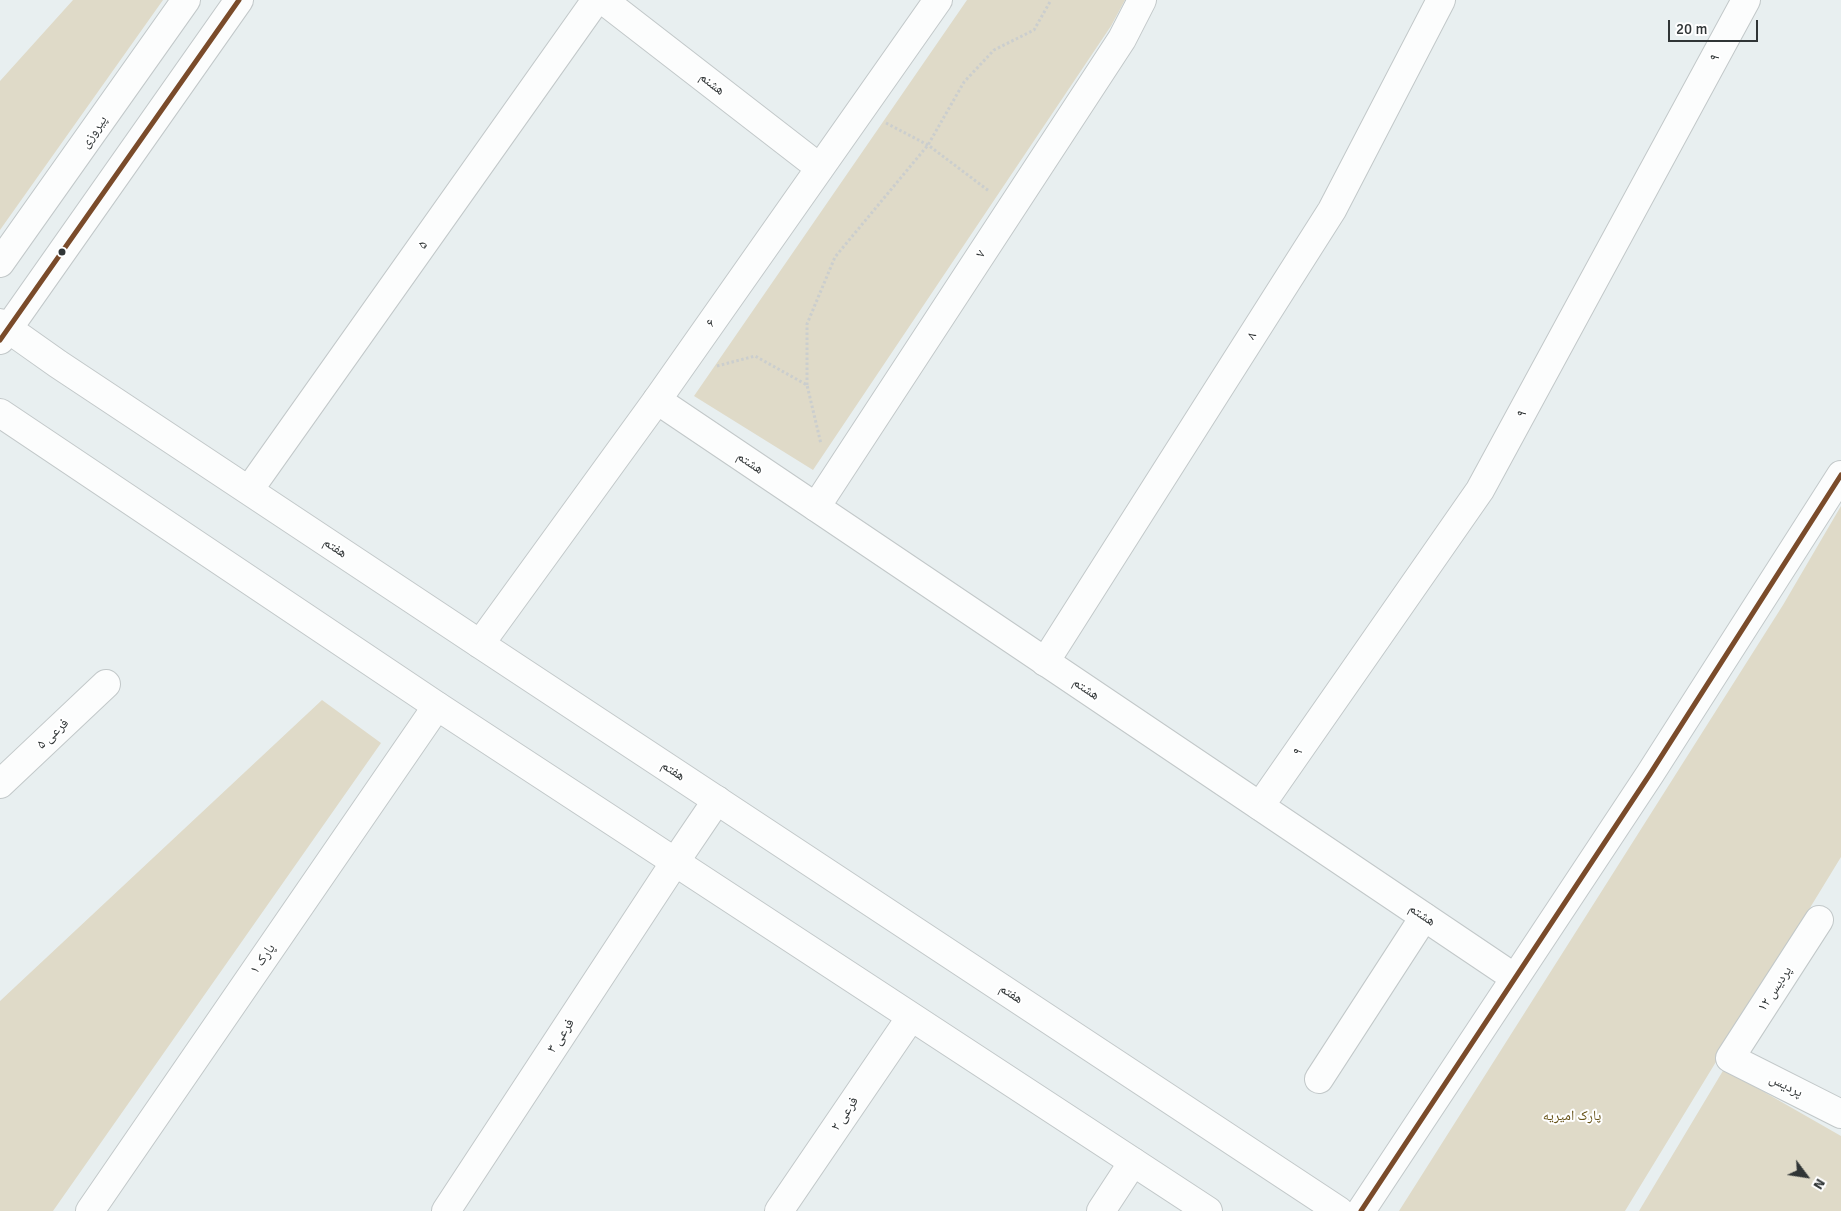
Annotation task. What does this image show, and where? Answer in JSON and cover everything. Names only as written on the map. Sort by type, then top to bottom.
[{"type":"street","name":"پیروزی","points":[[0,263],[186,0]]},
{"type":"street","points":[[3,331],[239,0]]},
{"type":"street","name":"۵","points":[[249,490],[596,0]]},
{"type":"street","name":"هشنم","points":[[603,0],[820,168]]},
{"type":"street","name":"۶","points":[[480,644],[657,400],[938,0]]},
{"type":"street","name":"۷","points":[[824,495],[1122,39],[1142,0]]},
{"type":"street","name":"۸","points":[[1045,662],[1332,210],[1441,0]]},
{"type":"street","name":"۹","points":[[1260,806],[1480,490],[1746,0]]},
{"type":"street","name":"هفتم","points":[[3,331],[249,490],[1340,1211]]},
{"type":"street","name":"هشتم","points":[[657,400],[824,495],[1045,662],[1515,978]]},
{"type":"street","points":[[0,413],[437,706],[1208,1211]]},
{"type":"street","points":[[1361,1211],[1650,774],[1841,475]]},
{"type":"street","name":"فرعی ۵","points":[[0,784],[106,684]]},
{"type":"street","name":"پارک ۱","points":[[90,1211],[437,706]]},
{"type":"street","name":"فرعی ۳","points":[[446,1211],[717,800]]},
{"type":"street","points":[[1319,1079],[1424,917]]},
{"type":"street","name":"پردیس ۱۲","points":[[1730,1058],[1819,920]]},
{"type":"street","name":"فرعی ۲","points":[[779,1211],[911,1017]]},
{"type":"street","name":"پردیس","points":[[1730,1058],[1841,1114]]},
{"type":"street","points":[[1101,1211],[1133,1162]]},
{"type":"path","points":[[824,495],[807,385],[808,324],[835,257],[928,145],[964,82],[994,50],[1034,30],[1052,0]]},
{"type":"path","points":[[860,110],[928,145],[1011,208]]},
{"type":"path","points":[[673,377],[755,356],[807,385]]},
{"type":"green space","points":[[73,0],[163,0],[0,230],[0,81]]},
{"type":"green space","points":[[967,0],[1125,0],[1111,26],[813,470],[694,396]]},
{"type":"green space","name":"پارک امیریه","points":[[1841,506],[1841,857],[1625,1211],[1399,1211],[1783,605]]},
{"type":"green space","points":[[322,700],[381,743],[53,1211],[0,1211],[0,1001]]},
{"type":"green space","points":[[1724,1069],[1841,1136],[1841,1211],[1639,1211]]},
{"type":"transit line","points":[[0,340],[239,0]]},
{"type":"transit line","points":[[1361,1211],[1650,774],[1841,475]]}]
